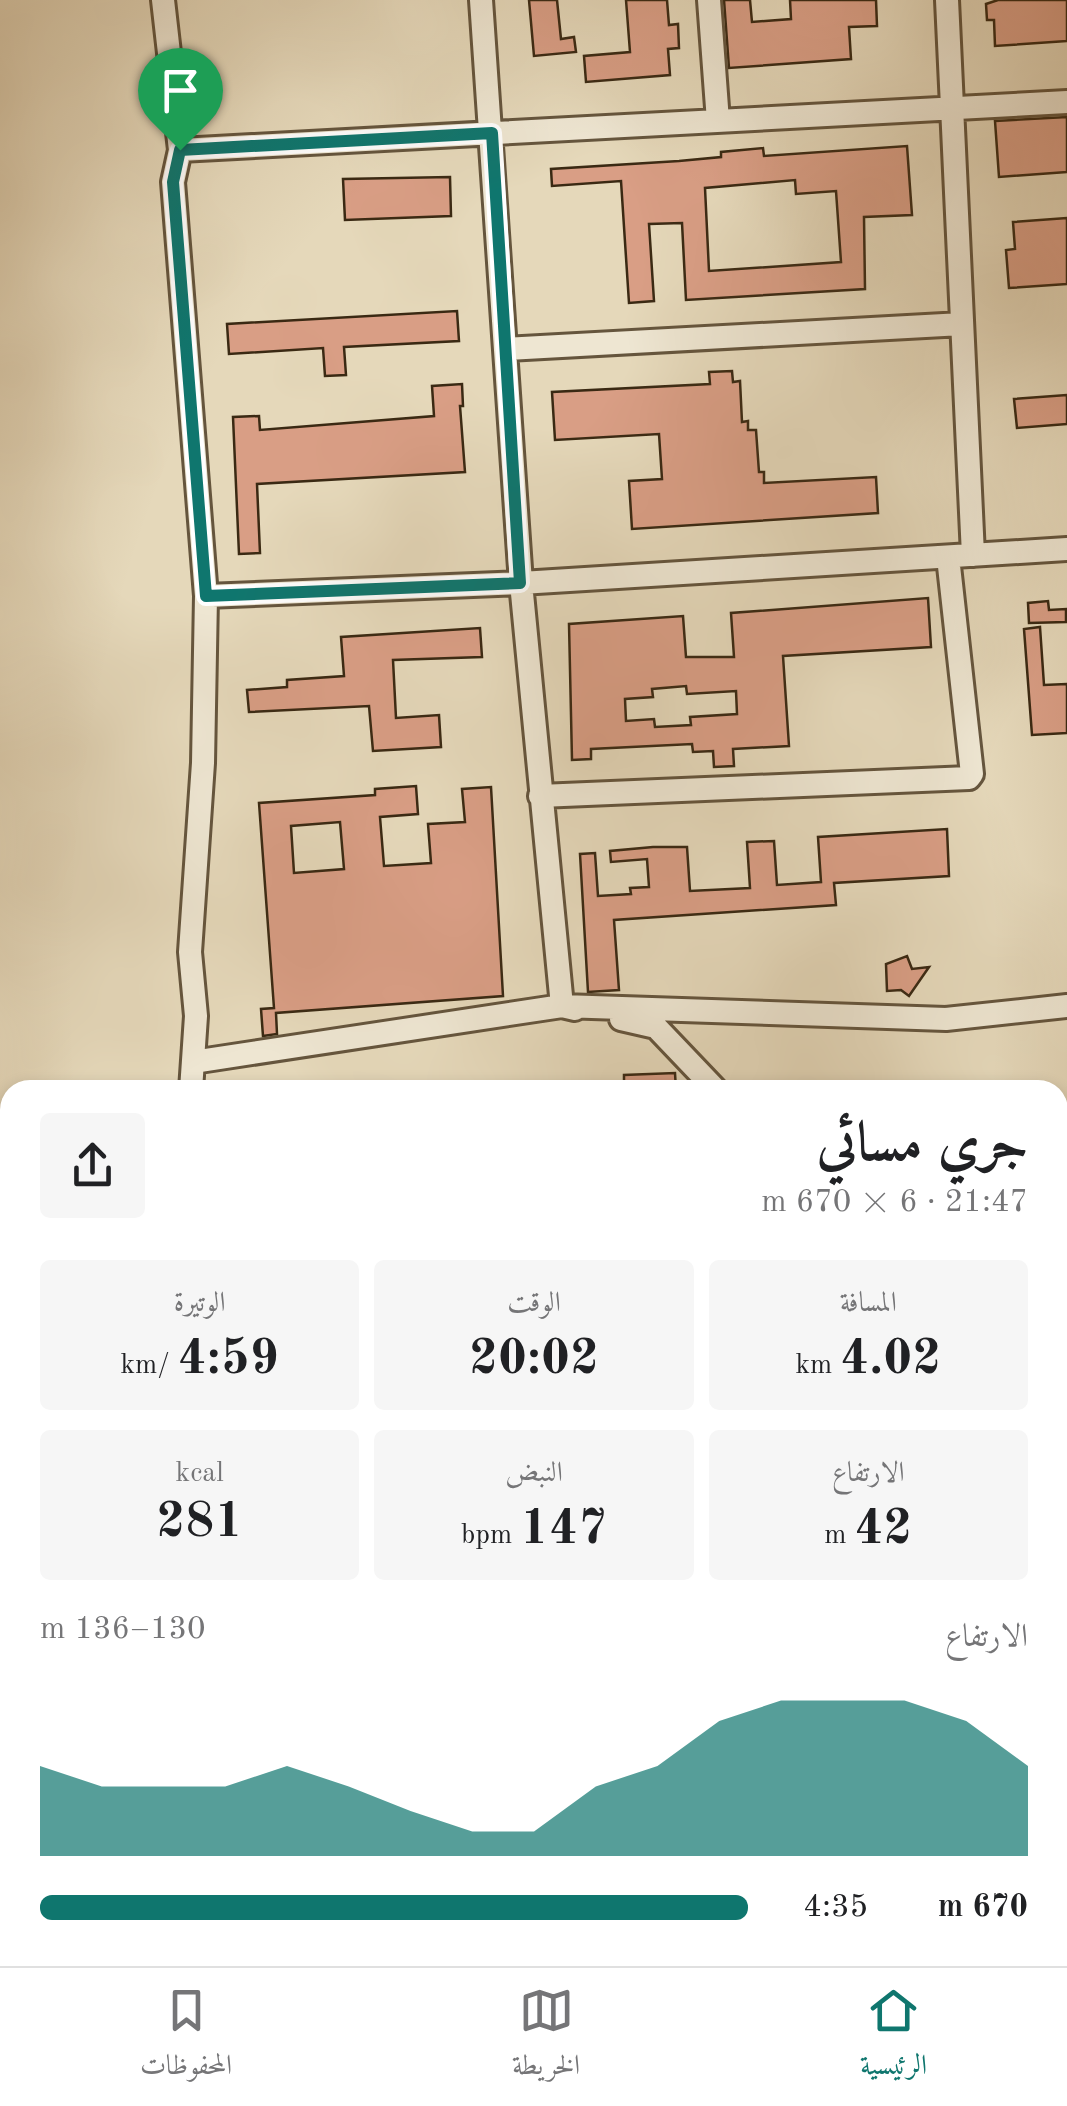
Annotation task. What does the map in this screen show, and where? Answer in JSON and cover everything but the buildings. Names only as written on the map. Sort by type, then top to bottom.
[{"type":"street","points":[[163,0],[180,150],[173,182],[206,596],[203,763],[190,952],[196,1016],[191,1080]]},
{"type":"street","points":[[481,0],[520,583],[562,1006]]},
{"type":"street","points":[[709,0],[718,121]]},
{"type":"street","points":[[947,0],[973,555]]},
{"type":"street","points":[[180,150],[1067,102]]},
{"type":"street","points":[[506,350],[962,324]]},
{"type":"street","points":[[206,596],[520,583],[1067,549]]},
{"type":"street","points":[[540,796],[968,778],[972,774],[970,740],[948,557]]},
{"type":"street","points":[[192,1062],[562,1006],[946,1019],[1067,1006]]},
{"type":"street","points":[[562,1006],[656,1026],[707,1080]]},
{"type":"route","points":[[492,133],[520,583],[206,596],[173,182],[180,150],[492,133]]}]
